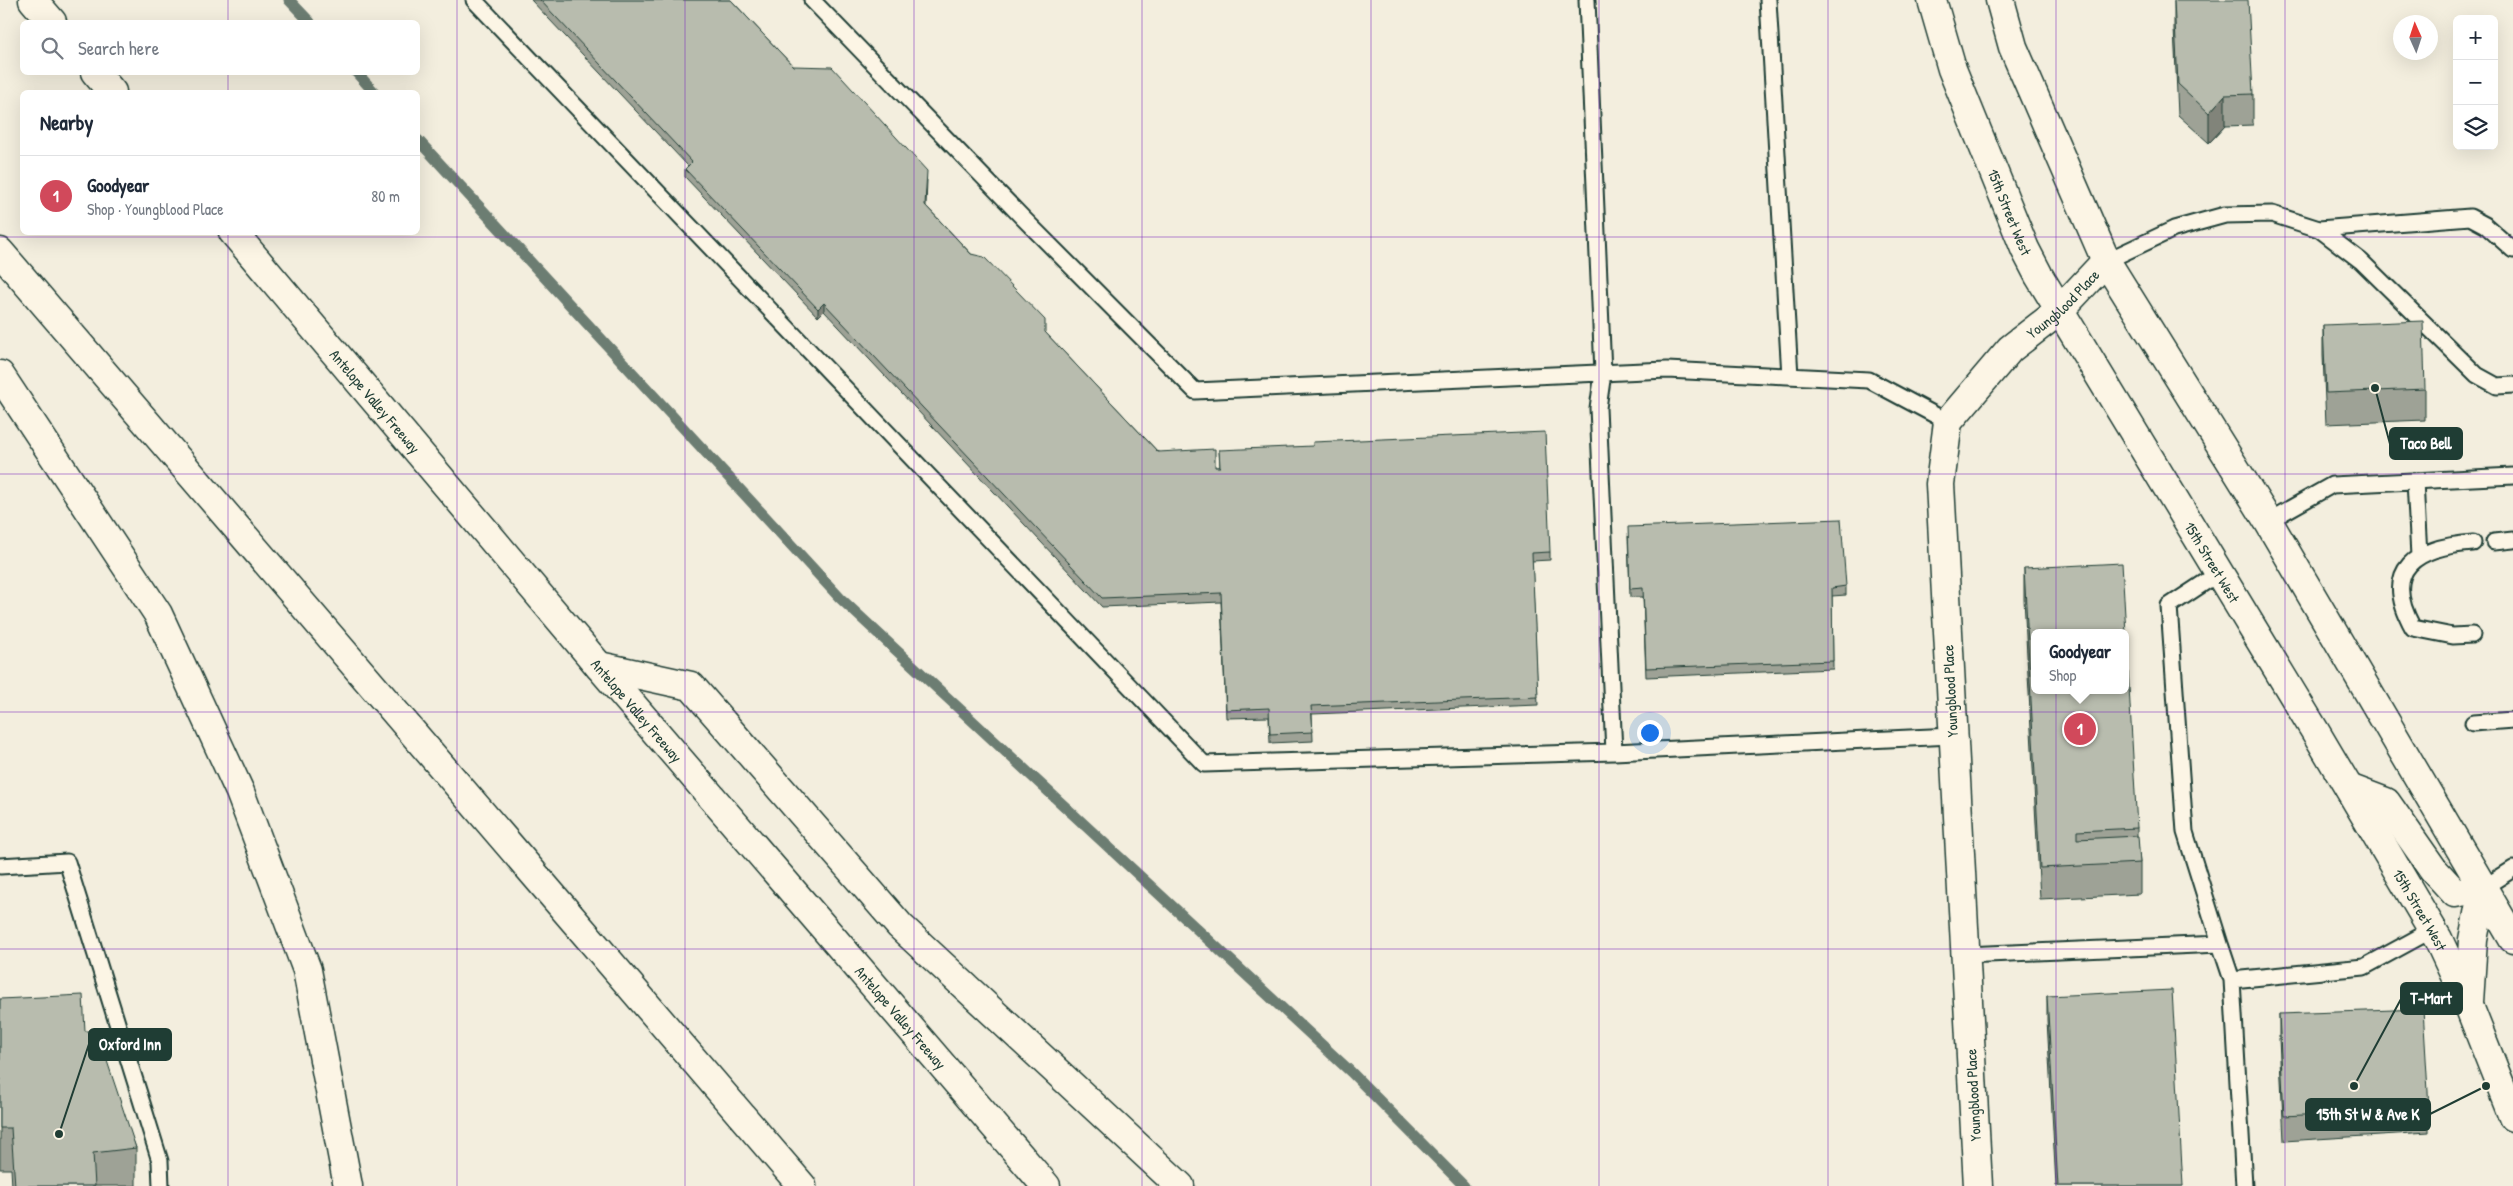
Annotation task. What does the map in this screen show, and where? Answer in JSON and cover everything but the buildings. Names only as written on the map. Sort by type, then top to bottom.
[{"type":"main road","points":[[33,0],[50,20]]},
{"type":"main road","name":"15th Street West","points":[[1932,0],[1952,69],[2025,248],[2059,311],[2349,788],[2432,930],[2469,1006],[2513,1117]]},
{"type":"main road","points":[[2000,0],[2013,48],[2106,261],[2268,521],[2513,939]]},
{"type":"main road","points":[[98,75],[110,90]]},
{"type":"main road","name":"Antelope Valley Freeway","points":[[236,235],[599,666],[1046,1186]]},
{"type":"main road","points":[[0,252],[802,1186]]},
{"type":"main road","name":"Youngblood Place","points":[[1978,1186],[1952,736],[1940,484],[1948,422],[2010,348],[2059,311],[2106,261]]},
{"type":"main road","points":[[0,375],[158,614],[240,792],[306,970],[348,1186]]},
{"type":"main road","points":[[599,666],[691,686],[900,926],[1180,1186]]},
{"type":"main road","points":[[2349,788],[2386,802],[2433,869],[2456,893],[2483,888]]},
{"type":"main road","points":[[2469,1006],[2472,940],[2483,888]]},
{"type":"lane","points":[[474,0],[1204,764],[1614,752],[1952,736]]},
{"type":"lane","points":[[812,0],[1023,218],[1195,391],[1667,370],[1869,380],[1948,422]]},
{"type":"lane","points":[[1587,0],[1603,373],[1598,408],[1614,752]]},
{"type":"lane","points":[[1768,0],[1790,376]]},
{"type":"lane","points":[[2106,261],[2174,229],[2225,215],[2272,214],[2319,229],[2361,261],[2477,375],[2497,386],[2513,385]]},
{"type":"lane","points":[[2319,229],[2470,217],[2485,225],[2513,250]]},
{"type":"lane","points":[[2268,521],[2332,485],[2513,476]]},
{"type":"lane","points":[[2415,481],[2419,556]]},
{"type":"lane","points":[[2494,542],[2513,540]]},
{"type":"lane","points":[[2472,635],[2453,636],[2413,628],[2404,611],[2400,594],[2410,563],[2419,556],[2446,545],[2473,543]]},
{"type":"lane","points":[[2219,573],[2169,606],[2185,832],[2232,980],[2244,1186]]},
{"type":"lane","points":[[2473,722],[2513,720]]},
{"type":"lane","points":[[0,866],[68,862],[160,1161],[161,1186]]},
{"type":"lane","points":[[2483,888],[2513,869]]},
{"type":"lane","points":[[2232,980],[2364,966],[2432,930]]},
{"type":"lane","points":[[1965,954],[2220,944]]},
{"type":"waterway","points":[[289,0],[308,20]]},
{"type":"waterway","points":[[359,75],[372,90]]},
{"type":"waterway","points":[[420,142],[840,598],[1351,1072],[1464,1186]]},
{"type":"place","name":"Taco Bell","points":[[2375,388]]},
{"type":"place","name":"Goodyear","points":[[2080,729]]},
{"type":"place","name":"T-Mart","points":[[2354,1086]]},
{"type":"place","name":"15th St W & Ave K","points":[[2486,1086]]},
{"type":"place","name":"Oxford Inn","points":[[59,1134]]}]
